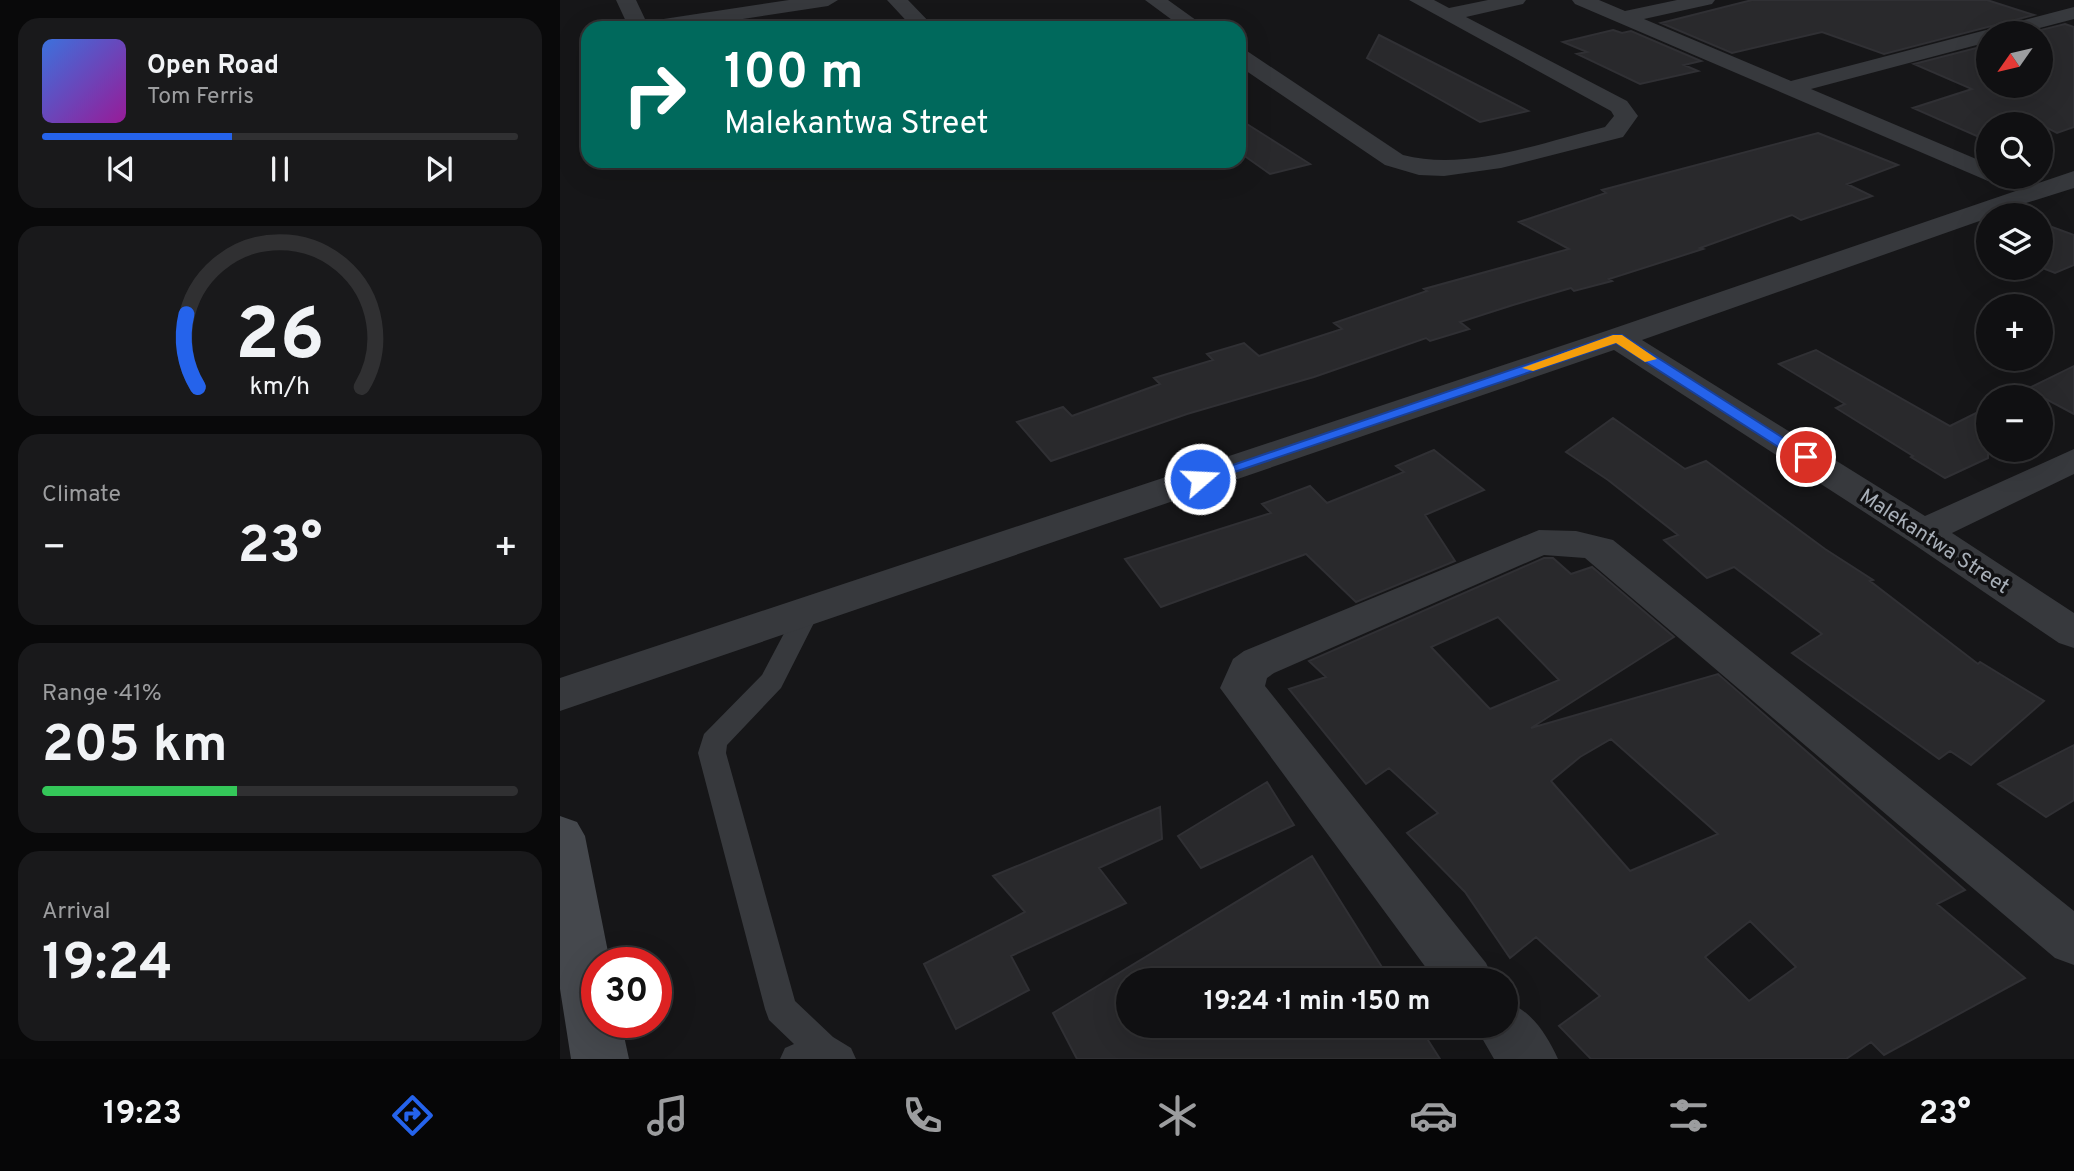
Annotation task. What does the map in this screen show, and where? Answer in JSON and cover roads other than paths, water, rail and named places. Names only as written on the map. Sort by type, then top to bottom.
[{"type":"street","points":[[626,0],[636,21]]},
{"type":"street","points":[[698,21],[828,0]]},
{"type":"street","points":[[897,0],[918,21]]},
{"type":"street","points":[[1155,0],[1186,21]]},
{"type":"street","points":[[1246,61],[1394,160],[1419,167],[1444,168],[1501,160],[1594,139],[1614,132],[1623,123],[1626,116],[1619,106],[1450,14],[1419,0]]},
{"type":"street","points":[[1450,14],[1516,0]]},
{"type":"street","points":[[1582,0],[1976,168]]},
{"type":"street","points":[[1624,18],[1705,0]]},
{"type":"street","points":[[792,6],[807,21]]},
{"type":"street","points":[[2043,21],[2074,13]]},
{"type":"street","points":[[1789,88],[1976,39]]},
{"type":"street","points":[[560,695],[1617,338],[2074,179]]},
{"type":"street","points":[[2024,189],[2034,193]]},
{"type":"street","name":"Malekantwa Street","points":[[1617,338],[1923,532],[2074,633]]},
{"type":"street","points":[[1923,532],[2074,460]]},
{"type":"street","points":[[1458,968],[1242,688],[1248,670],[1259,662],[1539,542],[1576,543],[1599,549],[2074,942]]},
{"type":"street","points":[[560,836],[600,1059]]},
{"type":"street","points":[[1512,1038],[1529,1059]]},
{"type":"lane","points":[[808,611],[772,681],[715,741],[712,753],[781,1009],[819,1055]]}]
